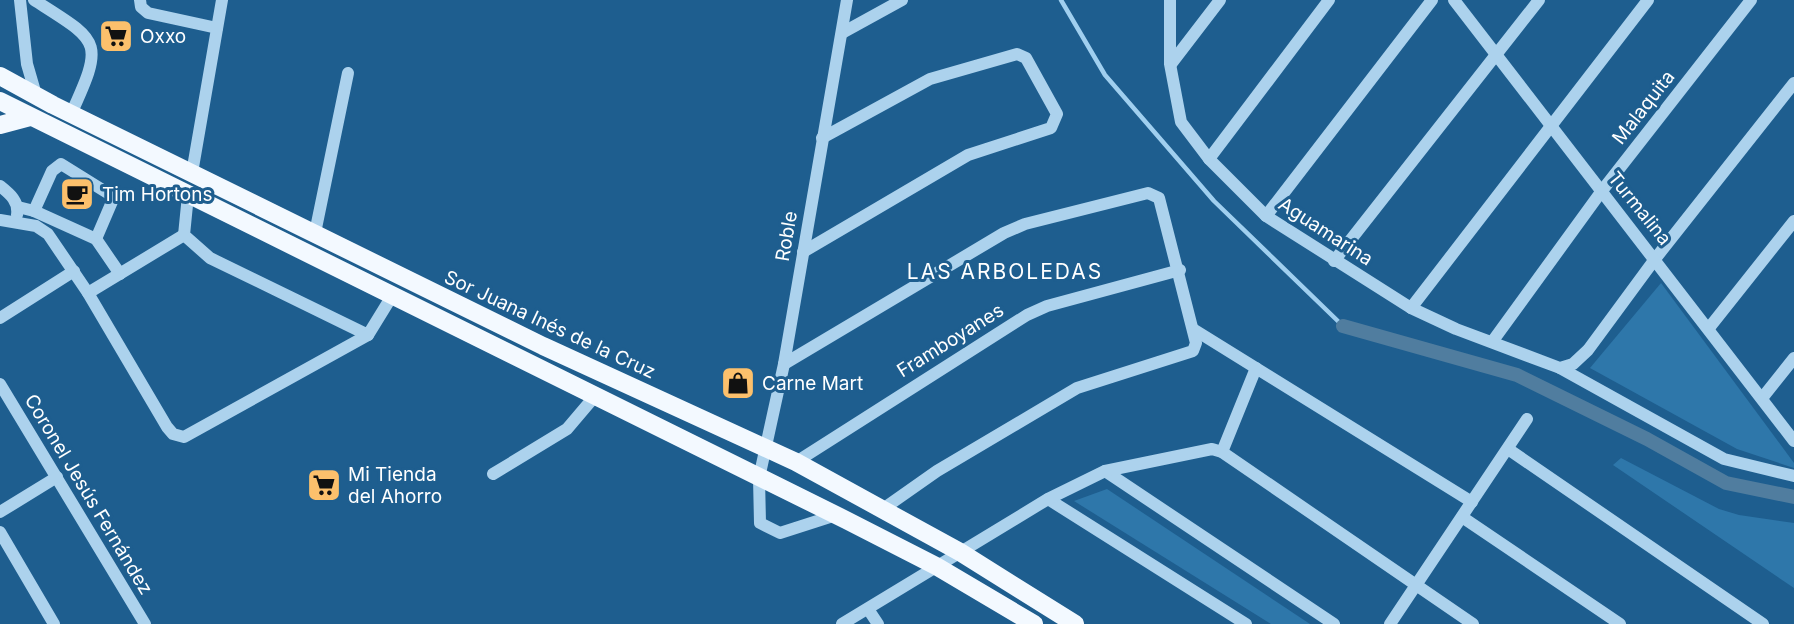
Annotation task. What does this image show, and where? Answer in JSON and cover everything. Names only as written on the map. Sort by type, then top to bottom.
[{"type":"main road","name":"Sor Juana Inés de la Cruz","points":[[0,76],[71,114],[543,345],[796,462],[960,552],[1052,618],[1075,624]]},
{"type":"main road","points":[[0,101],[836,515],[936,566],[1034,624]]},
{"type":"main road","points":[[0,125],[30,117]]},
{"type":"main road","points":[[306,253],[315,233]]},
{"type":"street","points":[[20,0],[27,64],[36,95]]},
{"type":"street","points":[[34,0],[76,25],[91,46],[92,68],[71,114]]},
{"type":"street","points":[[139,0],[141,7],[148,13],[217,29]]},
{"type":"street","points":[[192,173],[222,0]]},
{"type":"street","name":"Roble","points":[[836,515],[780,533],[760,523],[759,478],[784,364],[847,0]]},
{"type":"street","points":[[842,33],[902,0]]},
{"type":"street","name":"Aguamarina","points":[[1170,0],[1170,64],[1181,122],[1209,159],[1266,216],[1411,308],[1560,368],[1724,459],[1794,476]]},
{"type":"street","points":[[1170,64],[1220,0]]},
{"type":"street","points":[[1209,159],[1329,0]]},
{"type":"street","points":[[1266,216],[1432,0]]},
{"type":"street","name":"Turmalina","points":[[1454,0],[1763,397],[1794,441]]},
{"type":"street","points":[[1334,261],[1539,0]]},
{"type":"street","points":[[1411,308],[1648,0]]},
{"type":"street","name":"Malaquita","points":[[1492,342],[1601,192],[1751,0]]},
{"type":"street","points":[[803,252],[968,155],[1051,128],[1057,119],[1026,58],[1017,54],[938,76],[822,138]]},
{"type":"street","points":[[315,233],[348,73]]},
{"type":"street","points":[[1560,368],[1573,364],[1588,350],[1655,258],[1794,83]]},
{"type":"street","points":[[34,211],[51,171],[61,164],[114,197],[96,239]]},
{"type":"street","points":[[0,186],[12,196],[18,207],[16,222]]},
{"type":"street","points":[[784,364],[1004,233],[1025,224],[1135,196],[1148,193],[1156,196],[1180,271],[1193,329],[1195,348],[1191,353],[1077,387],[937,471],[883,509]]},
{"type":"street","points":[[184,234],[188,195]]},
{"type":"street","points":[[18,207],[34,211],[96,239],[120,274]]},
{"type":"street","points":[[0,220],[36,226],[48,234],[88,293],[167,427],[184,437],[368,335],[392,296]]},
{"type":"street","points":[[1709,328],[1794,221]]},
{"type":"street","points":[[88,293],[184,234]]},
{"type":"street","points":[[184,234],[210,258],[368,335]]},
{"type":"street","points":[[0,318],[74,271]]},
{"type":"street","name":"Framboyanes","points":[[796,462],[1027,315],[1047,306],[1180,271]]},
{"type":"street","points":[[1193,329],[1472,502]]},
{"type":"street","points":[[1763,397],[1794,358]]},
{"type":"street","points":[[1222,452],[1256,368]]},
{"type":"street","name":"Coronel Jesús Fernández","points":[[0,383],[145,624]]},
{"type":"street","points":[[493,474],[567,429],[595,396]]},
{"type":"street","points":[[1390,624],[1527,419]]},
{"type":"street","points":[[842,624],[1048,499],[1105,471],[1206,449],[1222,452],[1473,624]]},
{"type":"street","points":[[1508,449],[1762,624]]},
{"type":"street","points":[[1105,471],[1334,624]]},
{"type":"street","points":[[0,512],[57,477]]},
{"type":"street","points":[[1048,499],[1246,624]]},
{"type":"street","points":[[1462,517],[1620,624]]},
{"type":"street","points":[[0,532],[54,624]]},
{"type":"street","points":[[868,608],[878,624]]},
{"type":"shaded area","points":[[1661,283],[1794,463],[1794,468],[1737,449],[1590,368]]},
{"type":"shaded area","points":[[1621,458],[1719,509],[1739,515],[1794,523],[1794,588],[1613,465]]},
{"type":"shaded area","points":[[1107,489],[1310,624],[1271,624],[1074,501]]},
{"type":"waterway","points":[[1061,0],[1105,75],[1214,201],[1343,326]]},
{"type":"waterway","points":[[1343,326],[1517,375],[1647,439],[1726,483],[1794,497]]},
{"type":"place","name":"Oxxo","points":[[116,36]]},
{"type":"place","name":"Tim Hortons","points":[[77,194]]},
{"type":"place","name":"Carne Mart","points":[[738,383]]},
{"type":"place","name":"Mi Tienda del Ahorro","points":[[324,485]]},
{"type":"district","name":"LAS ARBOLEDAS","points":[[1005,272]]}]
